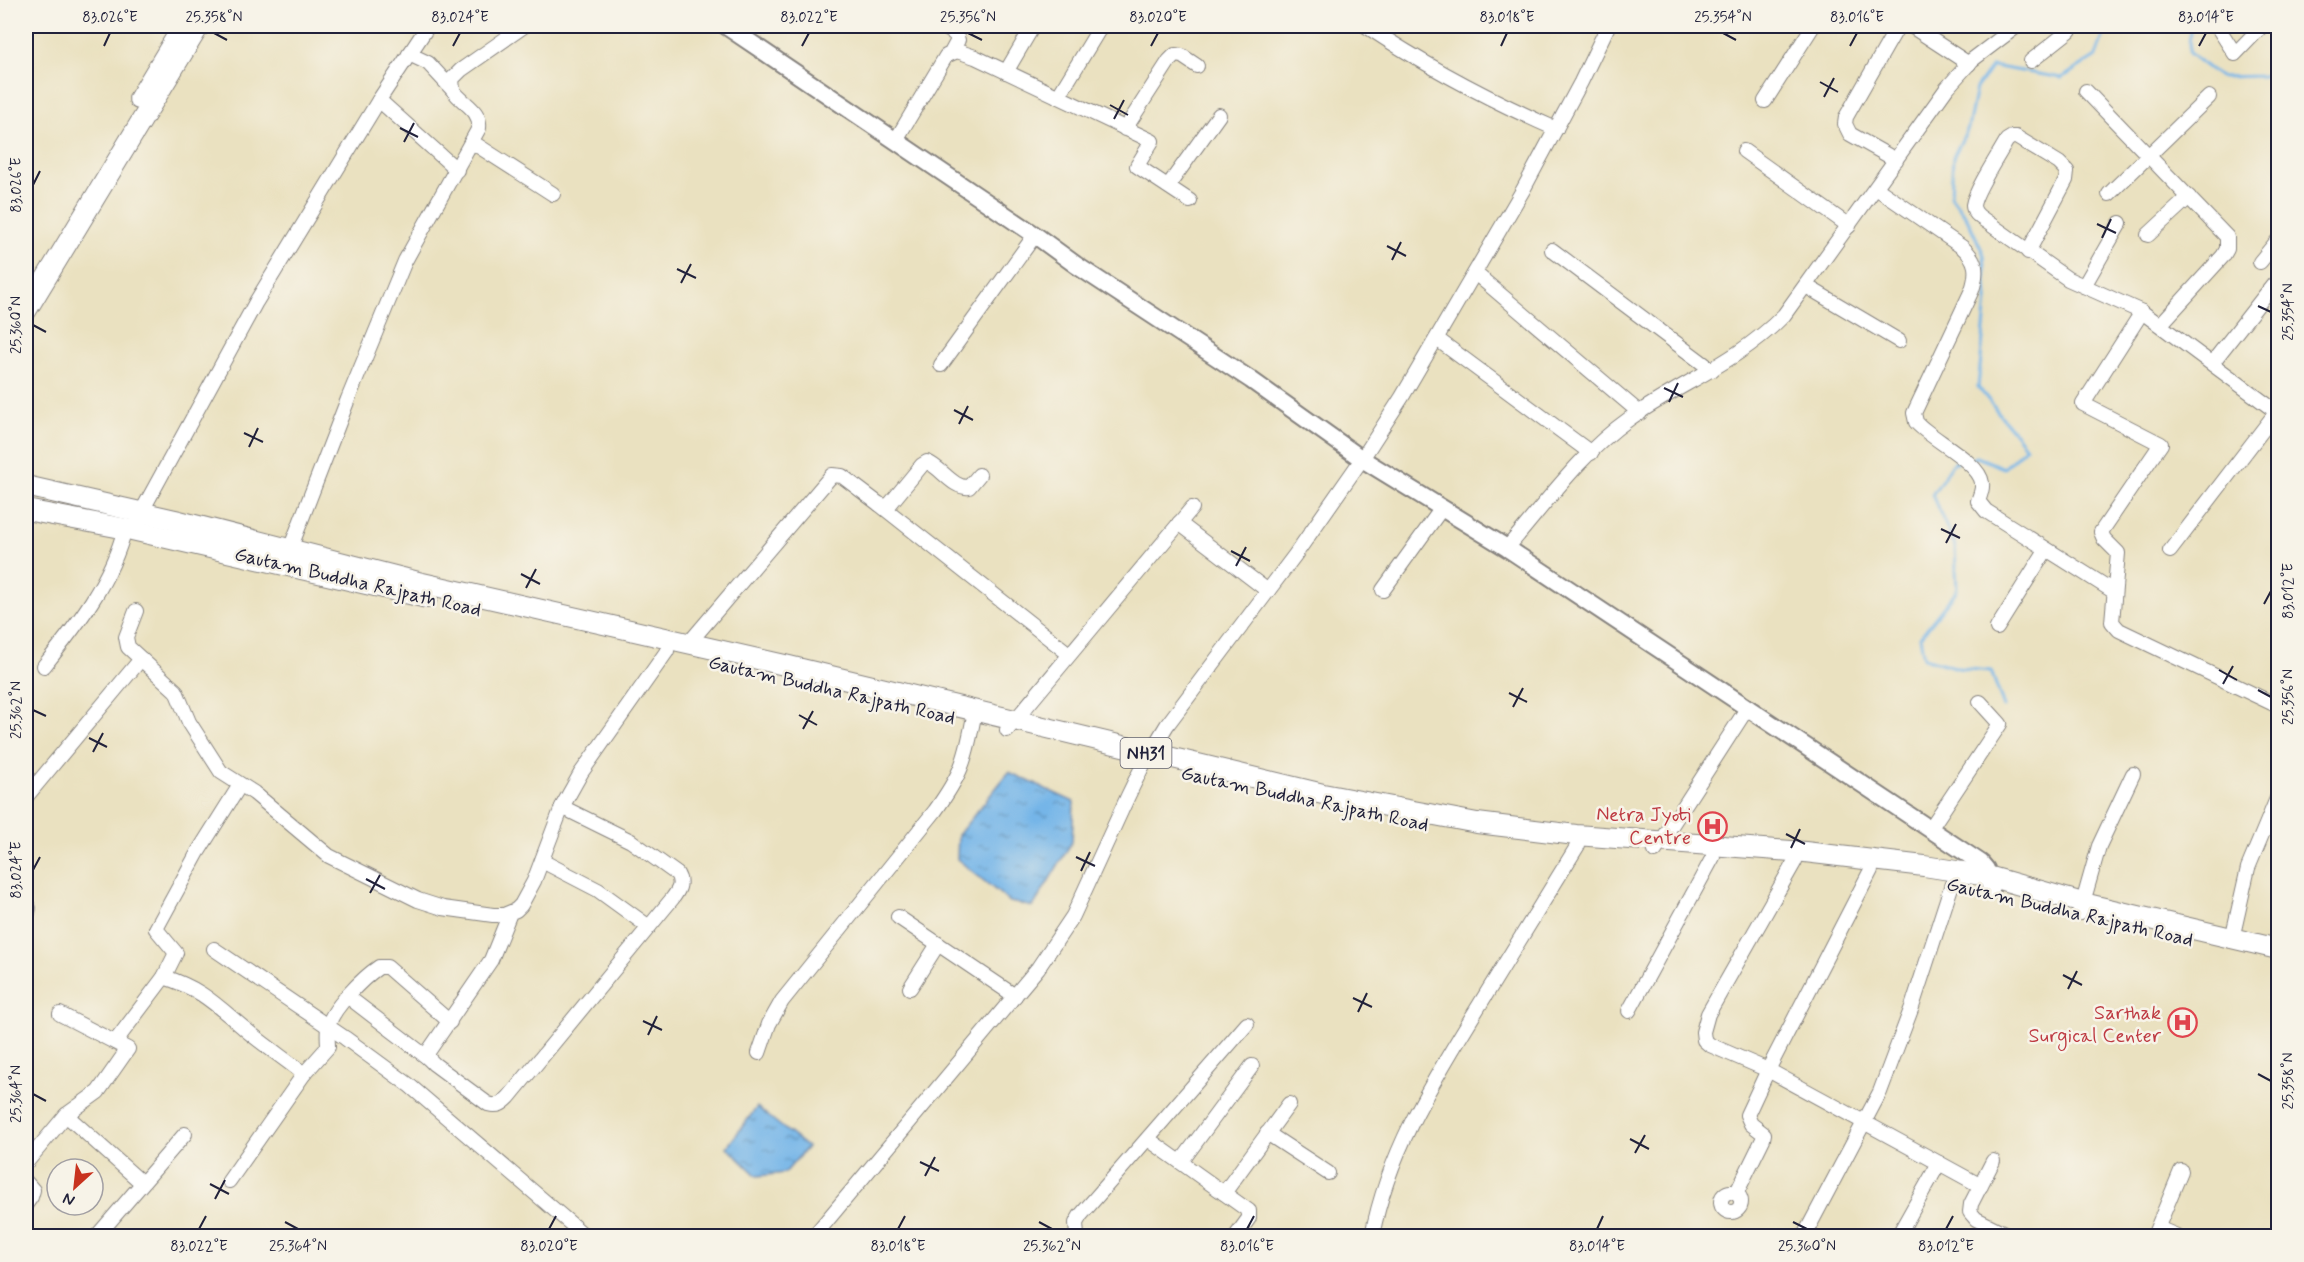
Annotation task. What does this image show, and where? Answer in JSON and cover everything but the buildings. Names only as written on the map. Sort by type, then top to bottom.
[{"type":"highway","points":[[26,290],[183,26]]},
{"type":"highway","points":[[26,311],[199,26]]},
{"type":"highway","name":"NH31","points":[[26,486],[133,524]]},
{"type":"highway","name":"Gautam Buddha Rajpath Road","points":[[26,510],[133,524],[287,557],[667,651],[973,722],[1011,725],[1438,827],[1578,845],[1658,847],[1713,857],[1795,861],[1871,870],[1952,884],[1990,883],[2278,958]]},
{"type":"highway","name":"NH31","points":[[287,557],[418,582],[689,643],[1011,725]]},
{"type":"highway","name":"NH31","points":[[1147,758],[1413,812],[1658,847],[1805,852],[1924,866],[1990,883]]},
{"type":"highway","name":"NH31","points":[[2082,908],[2278,949]]},
{"type":"main road","points":[[726,26],[1076,265],[1251,380],[1362,459],[1507,548],[1981,863],[1986,869],[1990,883]]},
{"type":"street","points":[[44,666],[71,632],[110,570],[133,524],[256,302],[379,100],[428,26]]},
{"type":"street","points":[[453,90],[452,79],[461,70],[524,26]]},
{"type":"street","points":[[896,140],[937,68],[952,51],[958,40],[957,30],[942,26]]},
{"type":"street","points":[[1006,72],[1033,26]]},
{"type":"street","points":[[1058,97],[1101,26]]},
{"type":"street","points":[[1366,26],[1457,81],[1556,129]]},
{"type":"street","points":[[814,1236],[1038,968],[1073,916],[1147,758],[1167,725],[1268,591],[1362,459],[1475,273],[1556,129],[1608,26]]},
{"type":"street","points":[[1765,101],[1813,26]]},
{"type":"street","points":[[1896,160],[1850,134],[1845,124],[1846,117],[1898,26]]},
{"type":"street","points":[[1911,26],[1969,64]]},
{"type":"street","points":[[1507,548],[1602,441],[1640,413],[1744,351],[1784,315],[1926,115],[1969,64],[2017,26]]},
{"type":"street","points":[[2031,62],[2073,26]]},
{"type":"street","points":[[2217,26],[2235,54],[2262,26]]},
{"type":"street","points":[[952,51],[970,54],[1152,141],[1137,166],[1190,201]]},
{"type":"street","points":[[287,557],[405,261],[479,128],[480,120],[477,114],[428,63],[409,54]]},
{"type":"street","points":[[1125,129],[1175,55],[1182,56],[1197,66]]},
{"type":"street","points":[[2086,91],[2227,237],[2227,249],[2161,324]]},
{"type":"street","points":[[2109,194],[2209,97]]},
{"type":"street","points":[[379,100],[457,170]]},
{"type":"street","points":[[1168,186],[1220,115]]},
{"type":"street","points":[[2028,252],[2066,180],[2067,171],[2059,163],[2016,137],[2012,137],[2007,140],[1976,197],[1973,208],[1980,217],[2028,252],[2068,279],[2142,312],[2161,324],[2278,412],[2170,551]]},
{"type":"street","points":[[472,142],[553,194]]},
{"type":"street","points":[[1744,151],[1849,226]]},
{"type":"street","points":[[1876,188],[1962,247],[1971,255],[1977,270],[1972,290],[1926,384],[1914,418],[1919,426],[1959,455],[1982,480],[1978,501],[1982,508],[2113,591]]},
{"type":"street","points":[[2148,235],[2189,197]]},
{"type":"street","points":[[2084,286],[2120,223]]},
{"type":"street","points":[[941,365],[1035,235]]},
{"type":"street","points":[[2260,262],[2278,240]]},
{"type":"street","points":[[1552,250],[1712,370]]},
{"type":"street","points":[[1475,273],[1640,413]]},
{"type":"street","points":[[2212,363],[2274,284],[2278,287]]},
{"type":"street","points":[[1806,286],[1899,341]]},
{"type":"street","points":[[2142,312],[2084,404],[2161,444],[2101,532],[2104,539],[2118,553],[2112,622],[2119,630],[2278,706]]},
{"type":"street","points":[[1437,339],[1591,453]]},
{"type":"street","points":[[879,504],[885,506],[890,504],[927,462],[964,488],[969,487],[979,475]]},
{"type":"street","points":[[689,643],[832,476],[842,476],[1069,654]]},
{"type":"street","points":[[1011,725],[1192,507]]},
{"type":"street","points":[[1383,590],[1442,508]]},
{"type":"street","points":[[1179,523],[1268,591]]},
{"type":"street","points":[[1997,628],[2046,550]]},
{"type":"street","points":[[136,611],[126,642],[128,647],[176,691],[189,722],[216,766],[227,777],[273,808],[315,846],[343,865],[418,900],[443,908],[493,915],[510,914]]},
{"type":"street","points":[[429,1058],[432,1045],[491,960],[510,914],[521,905],[542,861],[562,807],[586,765],[667,651]]},
{"type":"street","points":[[26,797],[141,659]]},
{"type":"street","points":[[1930,829],[2000,724],[1980,702]]},
{"type":"street","points":[[1658,847],[1748,707]]},
{"type":"street","points":[[759,1053],[769,1024],[782,1001],[928,820],[954,783],[961,772],[968,752],[973,722]]},
{"type":"street","points":[[2082,908],[2099,846],[2133,774]]},
{"type":"street","points":[[116,1042],[164,976],[176,952],[156,929],[198,852],[240,785]]},
{"type":"street","points":[[2232,939],[2248,868],[2278,796]]},
{"type":"street","points":[[347,996],[488,1104],[495,1106],[501,1104],[678,892],[680,879],[677,874],[631,841],[562,807]]},
{"type":"street","points":[[1372,1236],[1384,1190],[1411,1122],[1446,1060],[1578,845]]},
{"type":"street","points":[[1629,1011],[1713,857]]},
{"type":"street","points":[[542,861],[598,890],[649,927]]},
{"type":"street","points":[[1795,861],[1708,1014],[1703,1032],[1704,1040],[1710,1045],[1768,1070],[1980,1185]]},
{"type":"street","points":[[1736,1194],[1764,1134],[1751,1125],[1747,1114],[1871,870]]},
{"type":"street","points":[[1804,1236],[1866,1122],[1901,1037],[1952,884]]},
{"type":"street","points":[[26,903],[29,908],[26,920]]},
{"type":"street","points":[[898,917],[1015,996]]},
{"type":"street","points":[[910,988],[938,944]]},
{"type":"street","points":[[214,949],[328,1026],[409,1085],[585,1236]]},
{"type":"street","points":[[228,1180],[304,1074],[328,1047],[328,1026],[347,996],[375,970],[384,966],[450,1022]]},
{"type":"street","points":[[164,976],[187,984],[213,1001],[246,1030],[304,1074]]},
{"type":"street","points":[[26,1163],[66,1115],[98,1092],[128,1049],[60,1014]]},
{"type":"street","points":[[1077,1236],[1076,1223],[1080,1216],[1247,1024]]},
{"type":"street","points":[[1181,1162],[1252,1065]]},
{"type":"street","points":[[1224,1193],[1288,1104]]},
{"type":"street","points":[[66,1115],[142,1183]]},
{"type":"street","points":[[1268,1133],[1328,1173]]},
{"type":"street","points":[[97,1236],[185,1134]]},
{"type":"street","points":[[1148,1139],[1250,1213],[1236,1236]]},
{"type":"street","points":[[1993,1161],[1971,1204],[1970,1212],[1976,1219],[2010,1236]]},
{"type":"street","points":[[1898,1236],[1939,1163]]},
{"type":"street","points":[[2177,1236],[2156,1232],[2181,1171]]},
{"type":"street","points":[[26,1182],[33,1190],[26,1204]]},
{"type":"water","points":[[1009,772],[1074,802],[1072,842],[1033,907],[1010,902],[957,859],[958,835]]},
{"type":"water","points":[[757,1107],[807,1147],[785,1173],[757,1176],[727,1147]]},
{"type":"waterway","points":[[1972,459],[1977,457],[2004,468],[2026,447],[1978,387],[1987,299],[1984,255],[1967,218],[1951,196],[1953,157],[1968,128],[1976,88],[1992,66],[2062,78],[2096,56],[2107,26]]},
{"type":"waterway","points":[[2190,26],[2189,53],[2220,77],[2263,76],[2278,66]]},
{"type":"waterway","points":[[1959,461],[1953,463],[1932,495],[1955,546],[1957,590],[1920,637],[1924,658],[1958,668],[1991,671],[2004,707]]},
{"type":"place","name":"Netra Jyoti Centre","points":[[1712,826]]},
{"type":"place","name":"Sarthak Surgical Center","points":[[2182,1023]]}]
